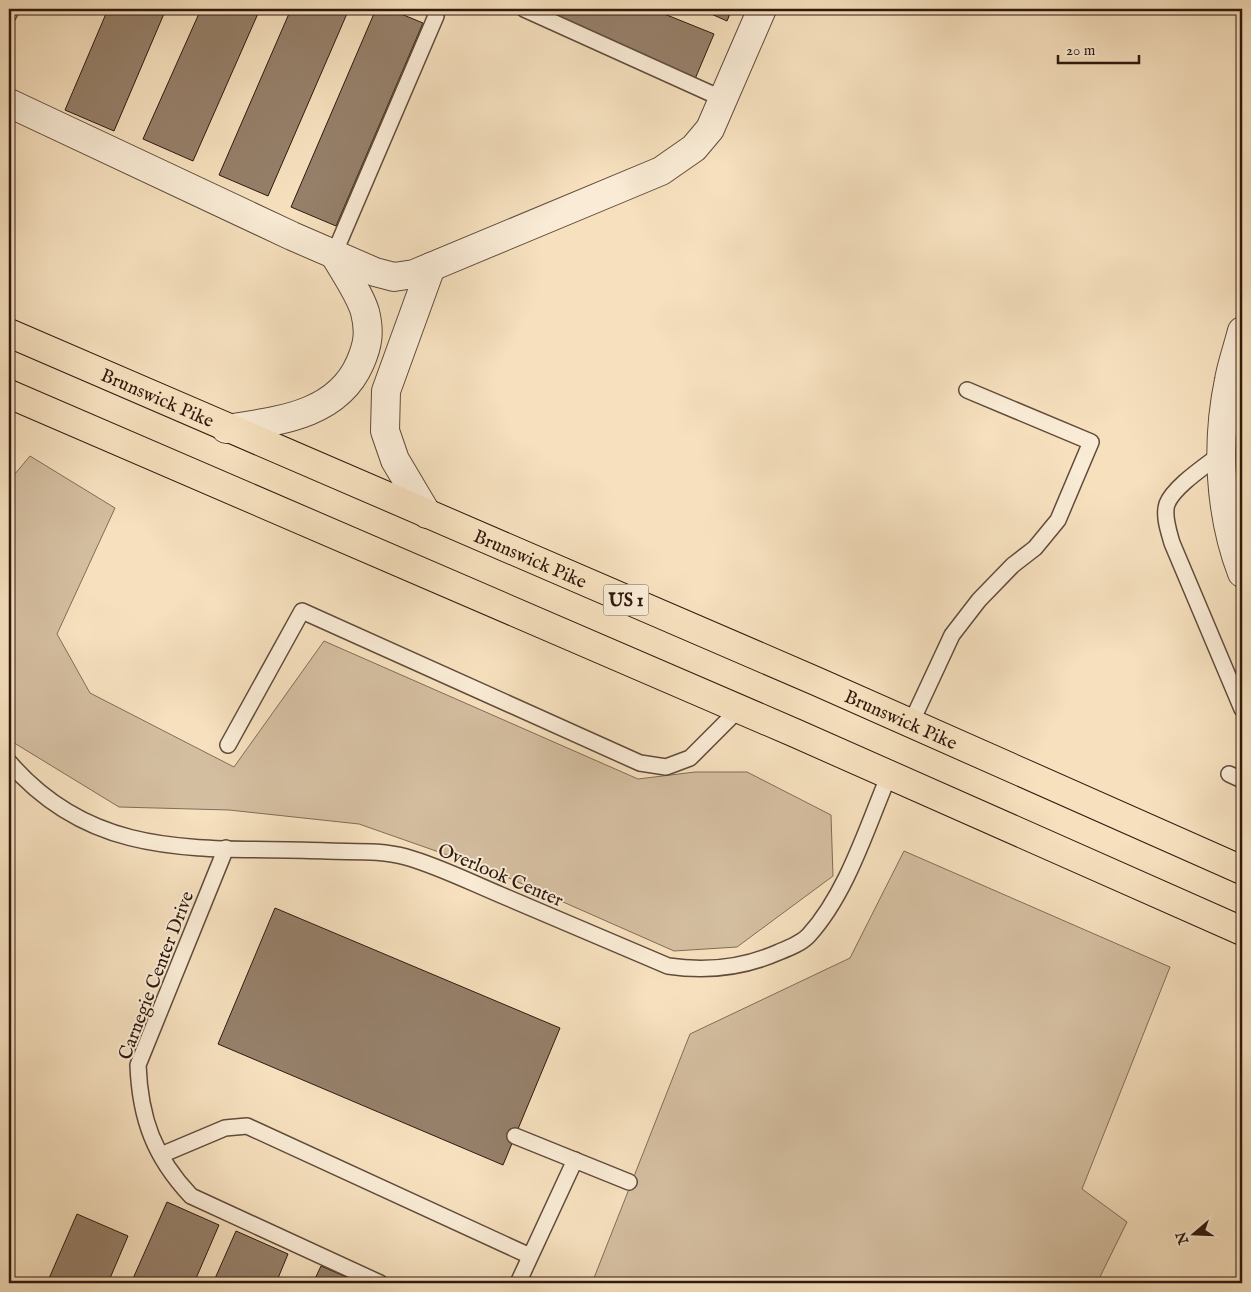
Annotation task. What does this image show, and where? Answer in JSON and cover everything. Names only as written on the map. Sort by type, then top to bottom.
[{"type":"highway","name":"Brunswick Pike","points":[[9,333],[226,429],[911,723],[1242,870]]},
{"type":"highway","points":[[9,394],[739,709],[1242,931]]},
{"type":"street","points":[[9,103],[334,254],[375,272],[394,277],[414,274],[661,171],[694,148],[710,129],[762,9]]},
{"type":"street","points":[[226,429],[286,420],[325,405],[353,379],[368,344],[364,310],[334,254]]},
{"type":"street","points":[[427,514],[395,460],[384,431],[386,391],[431,267]]},
{"type":"street","points":[[1242,331],[1229,379],[1222,428],[1222,479],[1228,522],[1242,573]]},
{"type":"lane","points":[[9,14],[11,9]]},
{"type":"lane","points":[[334,254],[436,16],[433,9]]},
{"type":"lane","points":[[524,9],[723,99]]},
{"type":"lane","points":[[911,723],[952,635],[978,600],[1013,565],[1035,548],[1058,520],[1091,442],[967,390]]},
{"type":"lane","points":[[1222,453],[1174,494],[1167,505],[1166,517],[1172,543],[1242,710]]},
{"type":"lane","points":[[228,745],[302,612],[640,763],[666,767],[690,758],[739,709]]},
{"type":"lane","name":"Overlook Center","points":[[9,762],[34,789],[59,808],[85,823],[112,833],[168,846],[379,853],[406,857],[668,966],[690,970],[740,966],[788,948],[808,936],[836,896],[889,775]]},
{"type":"lane","name":"Carnegie Center Drive","points":[[226,848],[138,1065],[139,1096],[144,1119],[172,1176],[191,1196],[380,1283]]},
{"type":"lane","points":[[161,1155],[225,1128],[247,1126],[530,1256]]},
{"type":"lane","points":[[515,1136],[629,1182]]},
{"type":"lane","points":[[518,1283],[575,1160]]},
{"type":"shaded area","points":[[30,456],[115,508],[57,634],[90,693],[234,767],[324,641],[638,779],[695,772],[747,772],[831,815],[833,876],[737,947],[674,951],[493,871],[359,824],[229,810],[119,807],[11,741],[9,734],[9,481]]},
{"type":"shaded area","points":[[904,851],[1170,967],[1082,1189],[1127,1222],[1097,1283],[592,1283],[690,1034],[850,958]]},
{"type":"building","points":[[108,9],[166,9],[114,131],[65,110]]},
{"type":"building","points":[[201,9],[260,9],[193,161],[143,139]]},
{"type":"building","points":[[291,9],[349,9],[268,196],[219,175]]},
{"type":"building","points":[[376,9],[389,9],[423,23],[336,226],[291,207]]},
{"type":"building","points":[[524,9],[652,9],[714,34],[695,79]]},
{"type":"building","points":[[700,9],[732,9],[727,21]]},
{"type":"building","points":[[275,908],[560,1028],[503,1165],[218,1044]]},
{"type":"building","points":[[167,1202],[219,1225],[194,1283],[131,1283]]},
{"type":"building","points":[[77,1214],[128,1236],[108,1283],[47,1283]]},
{"type":"building","points":[[236,1231],[288,1254],[276,1283],[213,1283]]},
{"type":"building","points":[[321,1266],[360,1283],[313,1283]]}]
